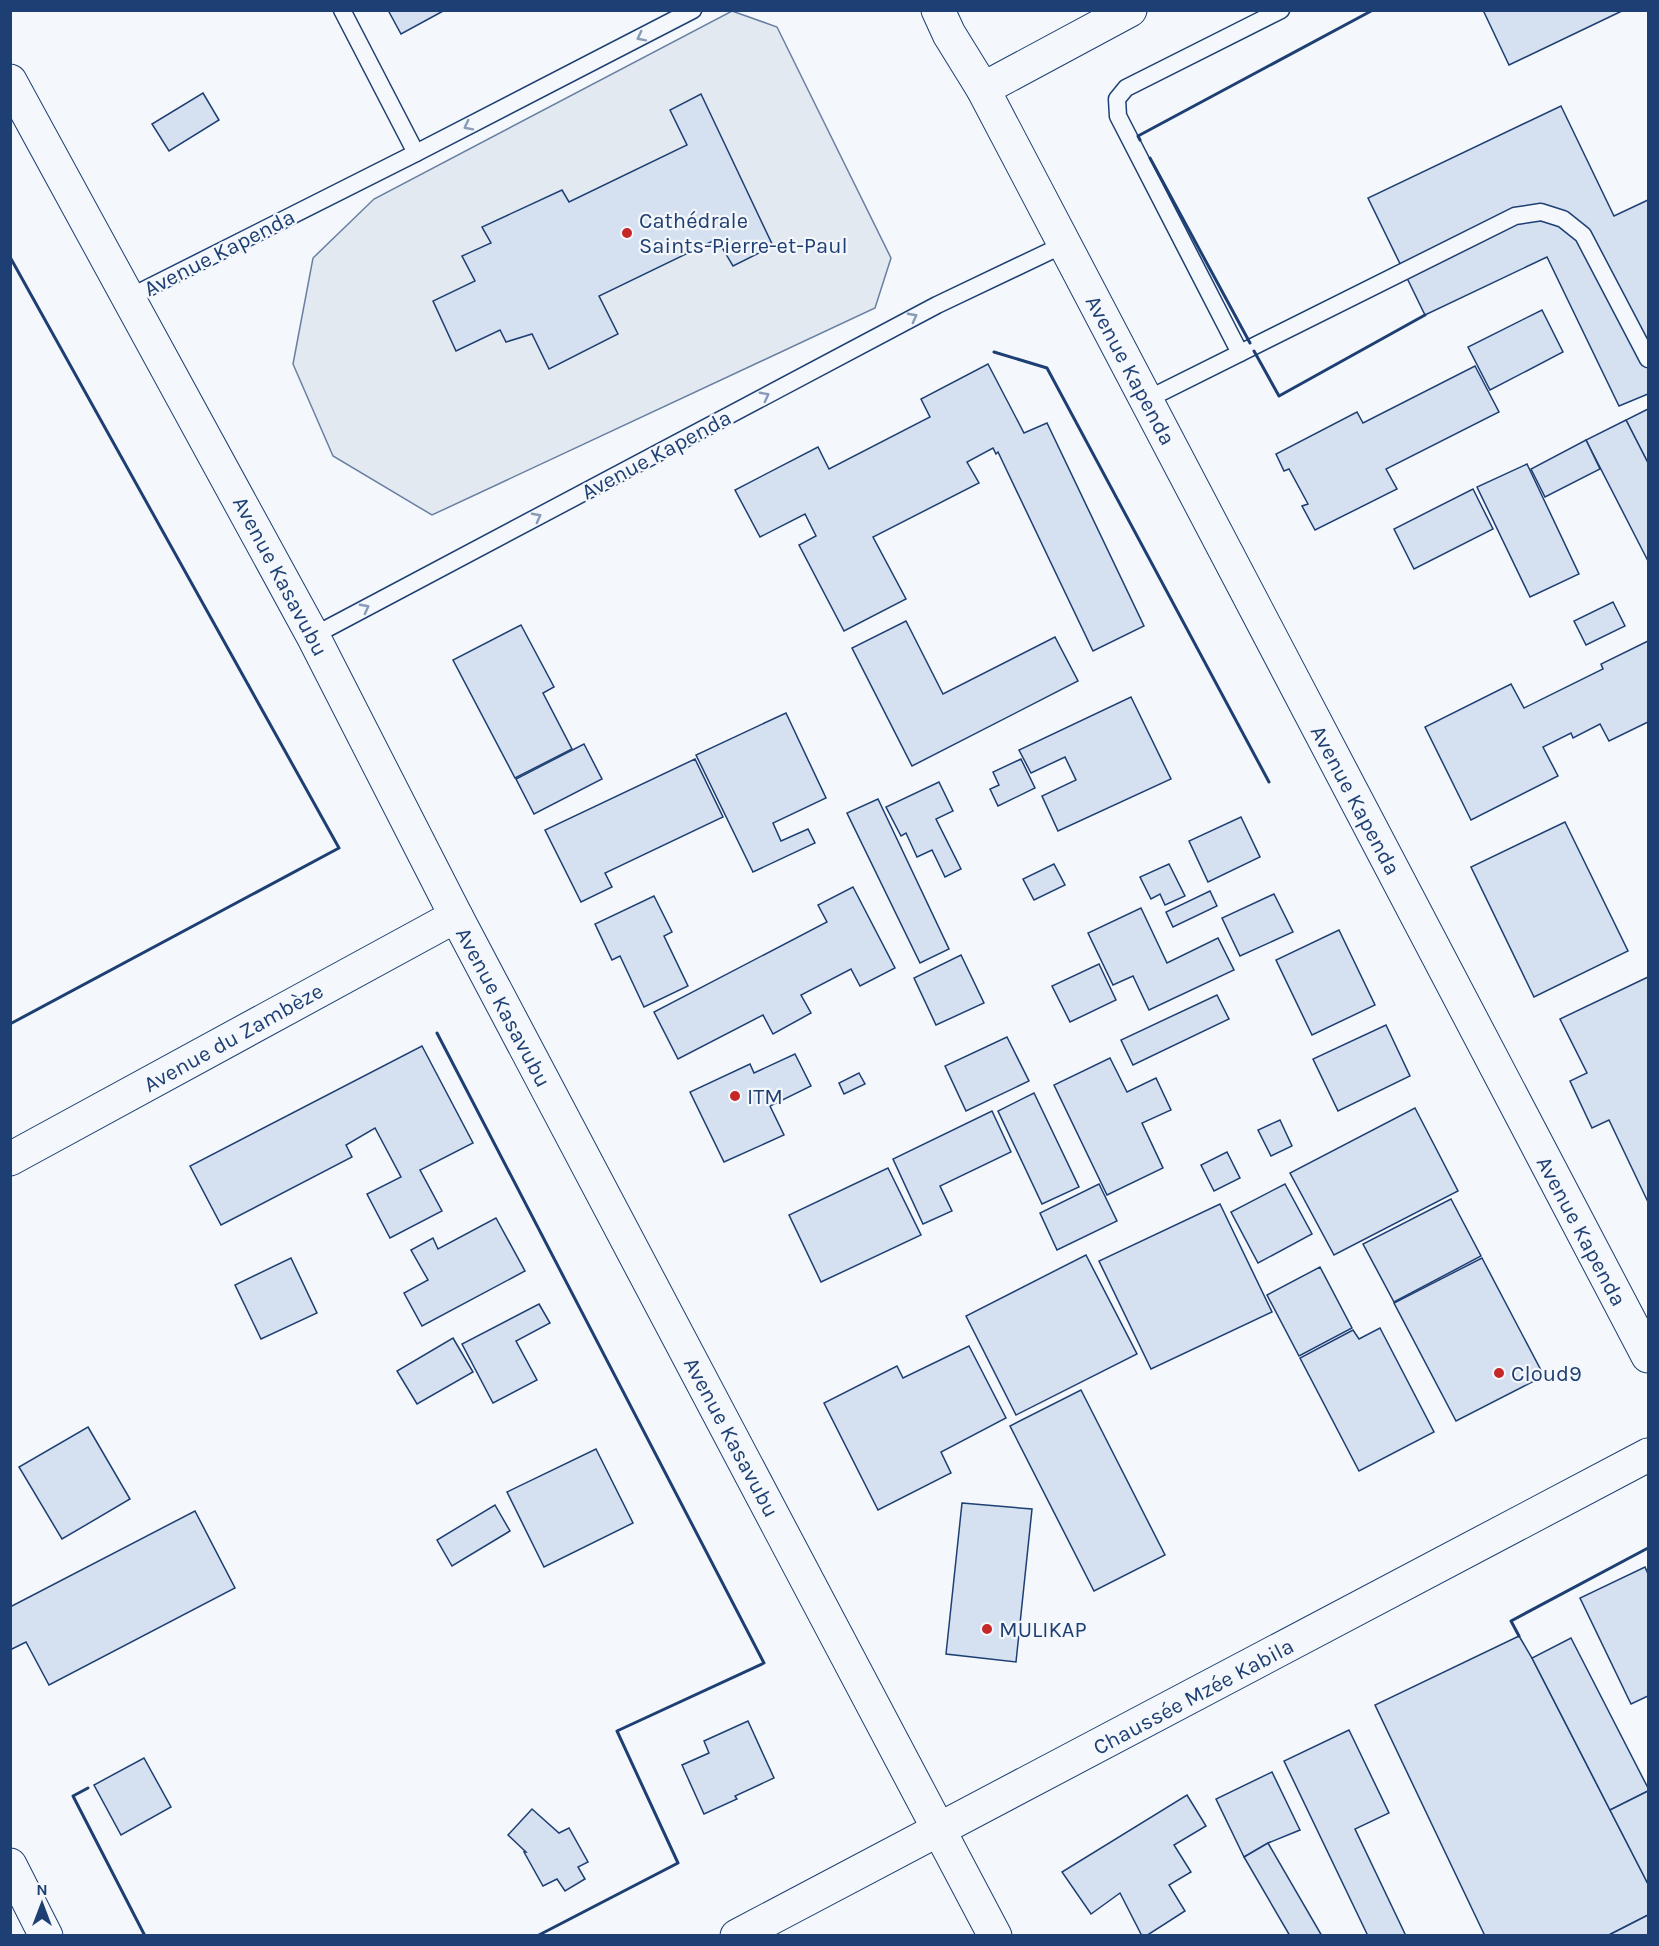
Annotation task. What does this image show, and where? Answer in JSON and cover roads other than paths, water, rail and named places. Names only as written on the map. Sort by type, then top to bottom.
[{"type":"main road","name":"Avenue Kapenda","points":[[938,10],[983,89],[1065,244],[1648,1356]]},
{"type":"main road","points":[[983,89],[1130,10]]},
{"type":"main road","name":"Avenue Kasavubu","points":[[10,81],[130,297],[313,636],[456,916],[996,1935]]},
{"type":"main road","name":"Avenue du Zambèze","points":[[10,1159],[456,916]]},
{"type":"main road","name":"Chaussée Mzée Kabila","points":[[737,1935],[941,1830],[1648,1455]]},
{"type":"main road","points":[[10,1865],[46,1935]]},
{"type":"lane","points":[[342,10],[416,153]]},
{"type":"lane","name":"Avenue Kapenda","points":[[130,297],[693,10]]},
{"type":"lane","points":[[1240,353],[1118,116],[1117,99],[1126,87],[1281,10]]},
{"type":"lane","points":[[1146,400],[1515,216],[1541,212],[1563,219],[1582,235],[1648,359]]},
{"type":"lane","name":"Avenue Kapenda","points":[[313,636],[937,305],[1065,244]]},
{"type":"place","name":"Cathédrale Saints-Pierre-et-Paul","points":[[627,233]]},
{"type":"place","name":"ITM","points":[[735,1096]]},
{"type":"place","name":"Cloud9","points":[[1499,1373]]},
{"type":"place","name":"MULIKAP","points":[[987,1629]]}]
